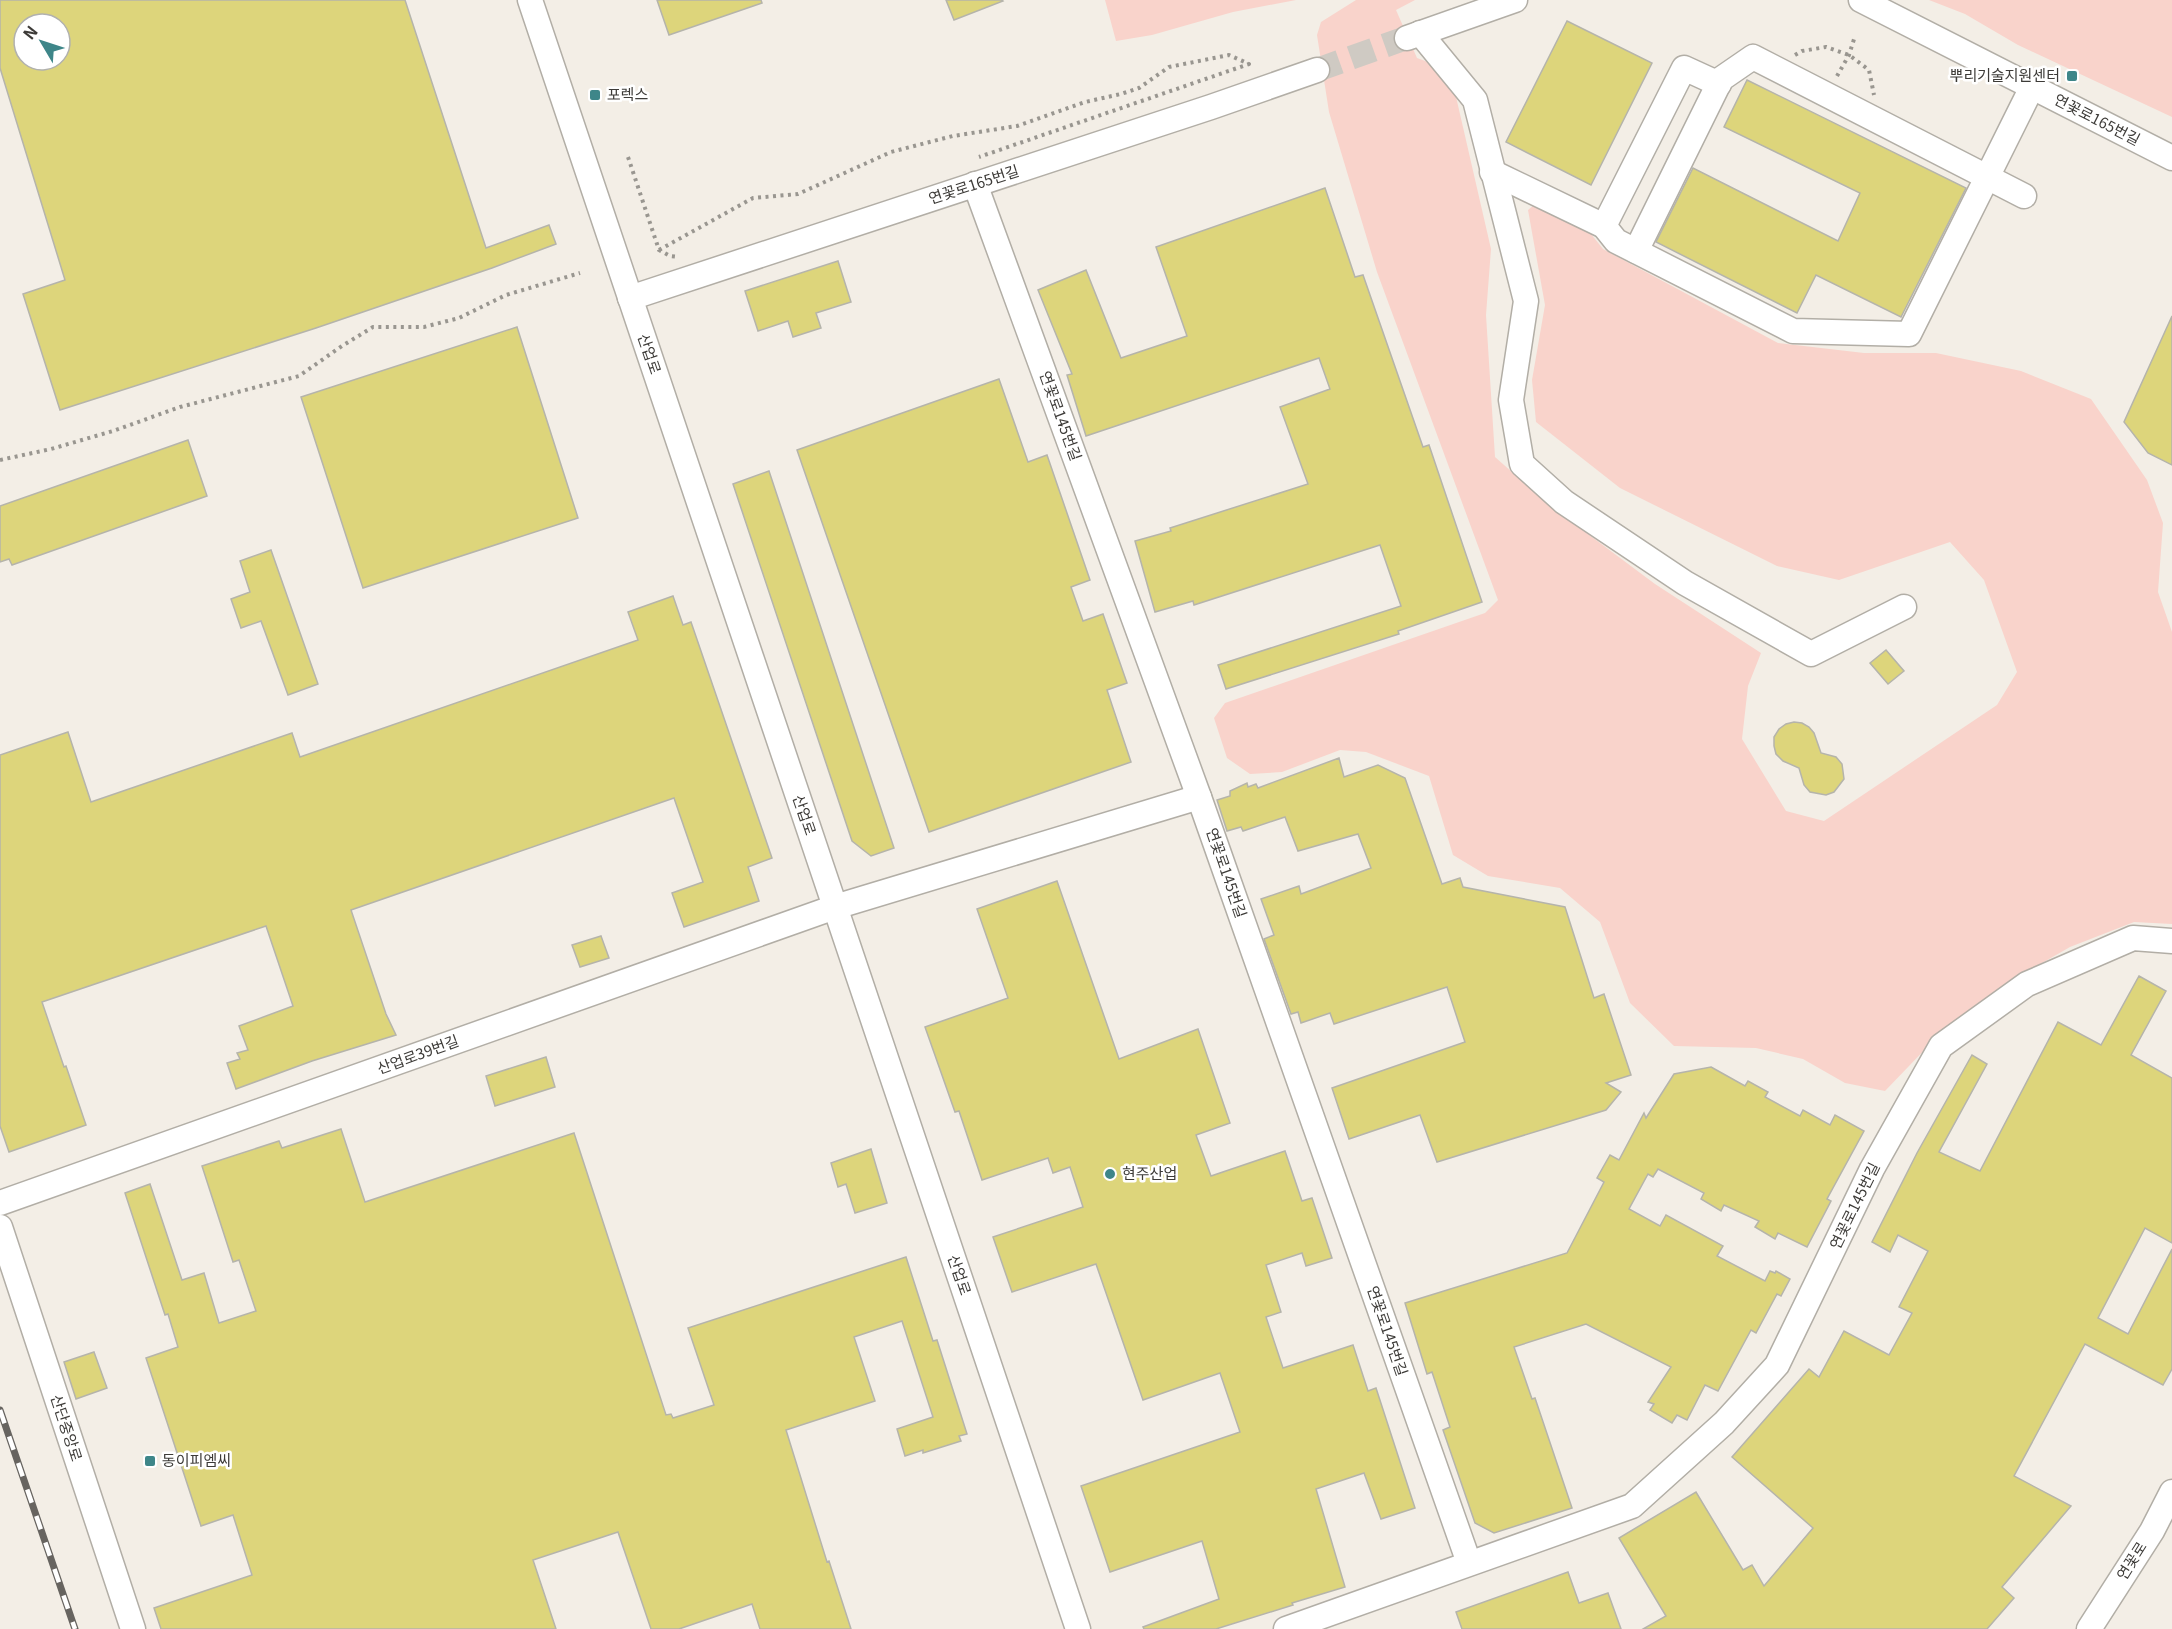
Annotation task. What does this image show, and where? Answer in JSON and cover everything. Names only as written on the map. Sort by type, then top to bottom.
[{"type":"street","name":"산업로","points":[[530,0],[1078,1629]]},
{"type":"street","points":[[1515,0],[1413,36],[1475,100],[1526,301],[1511,400],[1522,464],[1564,502],[1685,583],[1811,654],[1904,607]]},
{"type":"street","name":"연꽃로165번길","points":[[1861,0],[2172,158]]},
{"type":"street","points":[[1636,251],[1721,79],[1753,57],[2024,196]]},
{"type":"street","points":[[1604,226],[1683,68],[1719,84]]},
{"type":"street","name":"연꽃로165번길","points":[[630,298],[1317,69]]},
{"type":"street","points":[[1492,172],[1604,226],[1616,241],[1793,331],[1909,334],[2032,87]]},
{"type":"street","name":"연꽃로145번길","points":[[975,184],[1199,797],[1470,1563]]},
{"type":"street","name":"산업로39번길","points":[[0,1203],[835,907],[1199,797]]},
{"type":"street","name":"연꽃로145번길","points":[[1286,1629],[1632,1506],[1725,1423],[1777,1365],[1872,1169],[1941,1046],[2028,984],[2133,938],[2172,941]]},
{"type":"street","name":"산단중앙로","points":[[0,1227],[133,1629]]},
{"type":"street","name":"연꽃로","points":[[2089,1629],[2152,1531],[2172,1492]]},
{"type":"path","points":[[1827,95],[1849,55],[1855,36]]},
{"type":"path","points":[[1777,69],[1785,61],[1802,51],[1826,47],[1849,55],[1869,70],[1874,94],[1875,120]]},
{"type":"path","points":[[659,250],[753,198],[798,194],[891,152],[953,136],[1017,126],[1085,102],[1139,88],[1169,67],[1228,54],[1249,64],[969,161]]},
{"type":"path","points":[[628,158],[659,250],[670,256],[689,258]]},
{"type":"path","points":[[0,460],[51,449],[113,431],[180,407],[299,376],[373,327],[424,327],[459,318],[506,295],[580,273]]},
{"type":"shaded area","points":[[1105,0],[1296,0],[1233,12],[1152,35],[1116,41]]},
{"type":"shaded area","points":[[1356,0],[1415,0],[1396,10],[1417,58],[1436,65],[1454,88],[1491,249],[1486,315],[1495,457],[1549,505],[1655,584],[1761,653],[1748,686],[1742,739],[1786,811],[1824,821],[1997,705],[2017,672],[1984,580],[1950,542],[1839,580],[1777,566],[1620,488],[1536,422],[1532,380],[1545,305],[1528,210],[1535,204],[1587,229],[1603,249],[1778,343],[1864,353],[1936,353],[2021,371],[2091,399],[2147,480],[2163,523],[2158,592],[2172,632],[2172,924],[2134,922],[2070,947],[2005,984],[1933,1041],[1885,1091],[1845,1083],[1803,1059],[1756,1048],[1674,1046],[1630,1003],[1600,922],[1560,888],[1488,876],[1453,855],[1429,776],[1366,752],[1340,750],[1282,772],[1250,774],[1227,758],[1214,718],[1225,703],[1485,613],[1498,600],[1377,272],[1329,112],[1317,35],[1321,22]]},
{"type":"shaded area","points":[[1929,0],[2172,0],[2172,117],[2018,45],[1965,14]]},
{"type":"building","points":[[0,0],[405,0],[486,248],[549,225],[556,244],[316,328],[60,410],[23,294],[65,280],[0,68]]},
{"type":"building","points":[[657,0],[761,0],[762,3],[669,35]]},
{"type":"building","points":[[946,0],[1002,0],[1003,1],[954,20]]},
{"type":"building","points":[[1567,21],[1652,63],[1591,185],[1506,142]]},
{"type":"building","points":[[1747,80],[1966,188],[1901,317],[1816,275],[1797,313],[1656,242],[1693,168],[1838,241],[1860,193],[1724,127]]},
{"type":"building","points":[[1325,188],[1355,277],[1363,275],[1423,447],[1429,445],[1482,602],[1398,631],[1399,634],[1226,689],[1218,665],[1401,606],[1380,545],[1194,605],[1193,601],[1155,612],[1135,541],[1308,484],[1280,407],[1330,389],[1319,358],[1086,436],[1067,375],[1072,374],[1038,290],[1086,270],[1121,358],[1187,336],[1156,247]]},
{"type":"building","points":[[838,261],[851,302],[816,313],[821,328],[793,337],[788,321],[758,331],[745,291]]},
{"type":"building","points":[[2172,316],[2172,465],[2148,453],[2124,422]]},
{"type":"building","points":[[517,327],[578,518],[363,588],[301,397]]},
{"type":"building","points":[[999,379],[1028,462],[1047,455],[1090,580],[1071,587],[1083,621],[1103,614],[1127,683],[1107,690],[1131,762],[929,832],[797,450]]},
{"type":"building","points":[[188,440],[207,496],[12,565],[9,559],[0,562],[0,506]]},
{"type":"building","points":[[769,471],[894,848],[871,856],[852,841],[733,484]]},
{"type":"building","points":[[271,550],[318,684],[288,695],[261,621],[241,628],[231,599],[250,592],[240,561]]},
{"type":"building","points":[[673,596],[683,625],[691,622],[772,858],[748,867],[759,901],[684,927],[672,893],[703,882],[674,798],[351,910],[386,1014],[396,1035],[312,1061],[236,1089],[227,1063],[240,1059],[237,1053],[248,1050],[239,1026],[293,1006],[266,926],[42,1002],[86,1125],[9,1152],[0,1126],[0,755],[68,732],[91,802],[292,733],[300,757],[638,640],[628,612]]},
{"type":"building","points":[[1886,650],[1904,671],[1888,684],[1870,663]]},
{"type":"building","points":[[1794,722],[1809,727],[1814,733],[1821,753],[1836,757],[1842,764],[1844,779],[1834,792],[1826,795],[1810,792],[1804,785],[1799,768],[1783,761],[1776,754],[1774,737],[1779,729]]},
{"type":"building","points":[[1339,758],[1344,777],[1378,765],[1405,778],[1442,884],[1460,878],[1463,887],[1565,907],[1594,998],[1604,994],[1631,1075],[1606,1083],[1621,1092],[1606,1110],[1437,1162],[1420,1115],[1349,1139],[1332,1088],[1465,1042],[1447,987],[1334,1024],[1330,1013],[1301,1023],[1298,1012],[1291,1014],[1264,939],[1274,935],[1261,899],[1299,886],[1301,894],[1371,868],[1358,834],[1298,851],[1285,817],[1243,831],[1241,827],[1227,831],[1217,800],[1230,796],[1230,791],[1247,783],[1248,787],[1256,784],[1258,788]]},
{"type":"building","points":[[1057,881],[1119,1059],[1198,1029],[1230,1123],[1196,1135],[1211,1176],[1285,1151],[1302,1201],[1312,1198],[1332,1258],[1306,1266],[1302,1253],[1266,1265],[1281,1312],[1266,1317],[1283,1368],[1353,1345],[1368,1391],[1376,1388],[1415,1508],[1381,1519],[1364,1473],[1316,1489],[1345,1587],[1216,1629],[1144,1629],[1143,1627],[1219,1599],[1202,1541],[1110,1572],[1081,1486],[1240,1432],[1220,1373],[1143,1400],[1096,1264],[1012,1292],[993,1237],[1083,1207],[1070,1167],[1053,1173],[1048,1158],[982,1180],[959,1111],[955,1112],[925,1027],[1008,998],[977,909]]},
{"type":"building","points":[[601,936],[609,958],[580,967],[572,945]]},
{"type":"building","points":[[2139,976],[2166,991],[2131,1055],[2172,1078],[2172,1243],[2145,1228],[2098,1318],[2128,1334],[2172,1249],[2172,1369],[2163,1385],[2085,1344],[2014,1476],[2071,1506],[2002,1587],[2014,1598],[1987,1629],[1643,1629],[1666,1616],[1619,1538],[1696,1492],[1743,1570],[1752,1565],[1764,1586],[1813,1528],[1732,1457],[1809,1369],[1819,1377],[1844,1331],[1889,1355],[1912,1313],[1899,1307],[1928,1251],[1898,1235],[1890,1252],[1872,1242],[1917,1153],[1972,1055],[1987,1064],[1939,1152],[1980,1171],[2058,1022],[2101,1045]]},
{"type":"building","points":[[546,1057],[555,1087],[495,1106],[486,1076]]},
{"type":"building","points":[[1711,1067],[1745,1086],[1748,1081],[1768,1092],[1765,1097],[1800,1116],[1803,1110],[1830,1125],[1835,1115],[1864,1131],[1827,1199],[1831,1201],[1807,1247],[1778,1233],[1775,1239],[1755,1227],[1759,1221],[1724,1205],[1721,1211],[1701,1199],[1704,1193],[1658,1169],[1653,1177],[1648,1174],[1629,1209],[1660,1226],[1666,1215],[1723,1246],[1717,1256],[1765,1281],[1770,1271],[1775,1273],[1776,1271],[1790,1279],[1781,1296],[1777,1294],[1756,1333],[1751,1330],[1718,1391],[1705,1385],[1687,1420],[1677,1415],[1672,1423],[1650,1410],[1654,1404],[1648,1402],[1671,1367],[1586,1324],[1514,1347],[1532,1399],[1535,1398],[1572,1508],[1494,1533],[1475,1523],[1443,1430],[1450,1427],[1432,1372],[1427,1374],[1405,1303],[1567,1253],[1604,1182],[1597,1178],[1610,1155],[1619,1160],[1644,1113],[1646,1118],[1674,1074]]},
{"type":"building","points":[[341,1129],[365,1202],[574,1133],[666,1415],[671,1414],[673,1418],[714,1405],[688,1328],[906,1257],[933,1341],[937,1340],[967,1434],[959,1436],[961,1441],[905,1456],[897,1429],[933,1417],[902,1321],[854,1337],[875,1401],[786,1430],[827,1562],[829,1561],[851,1629],[760,1629],[752,1604],[679,1629],[651,1629],[618,1532],[533,1560],[556,1629],[161,1629],[154,1608],[252,1575],[233,1515],[201,1526],[146,1358],[178,1347],[168,1314],[165,1315],[125,1193],[150,1184],[182,1280],[204,1273],[219,1323],[256,1311],[239,1260],[233,1262],[202,1166],[279,1141],[282,1148]]},
{"type":"building","points":[[871,1149],[887,1203],[855,1213],[846,1184],[838,1187],[831,1163]]},
{"type":"building","points":[[94,1352],[107,1388],[76,1399],[64,1362]]},
{"type":"building","points":[[1568,1572],[1579,1603],[1608,1593],[1621,1629],[1462,1629],[1456,1612]]},
{"type":"tunnel","points":[[1317,70],[1406,38]]},
{"type":"railway","points":[[0,1410],[75,1629]]},
{"type":"place","name":"뿌리기술지원센터","points":[[2072,76]]},
{"type":"place","name":"포렉스","points":[[595,95]]},
{"type":"place","name":"현주산업","points":[[1110,1174]]},
{"type":"place","name":"동이피엠씨","points":[[150,1461]]}]
